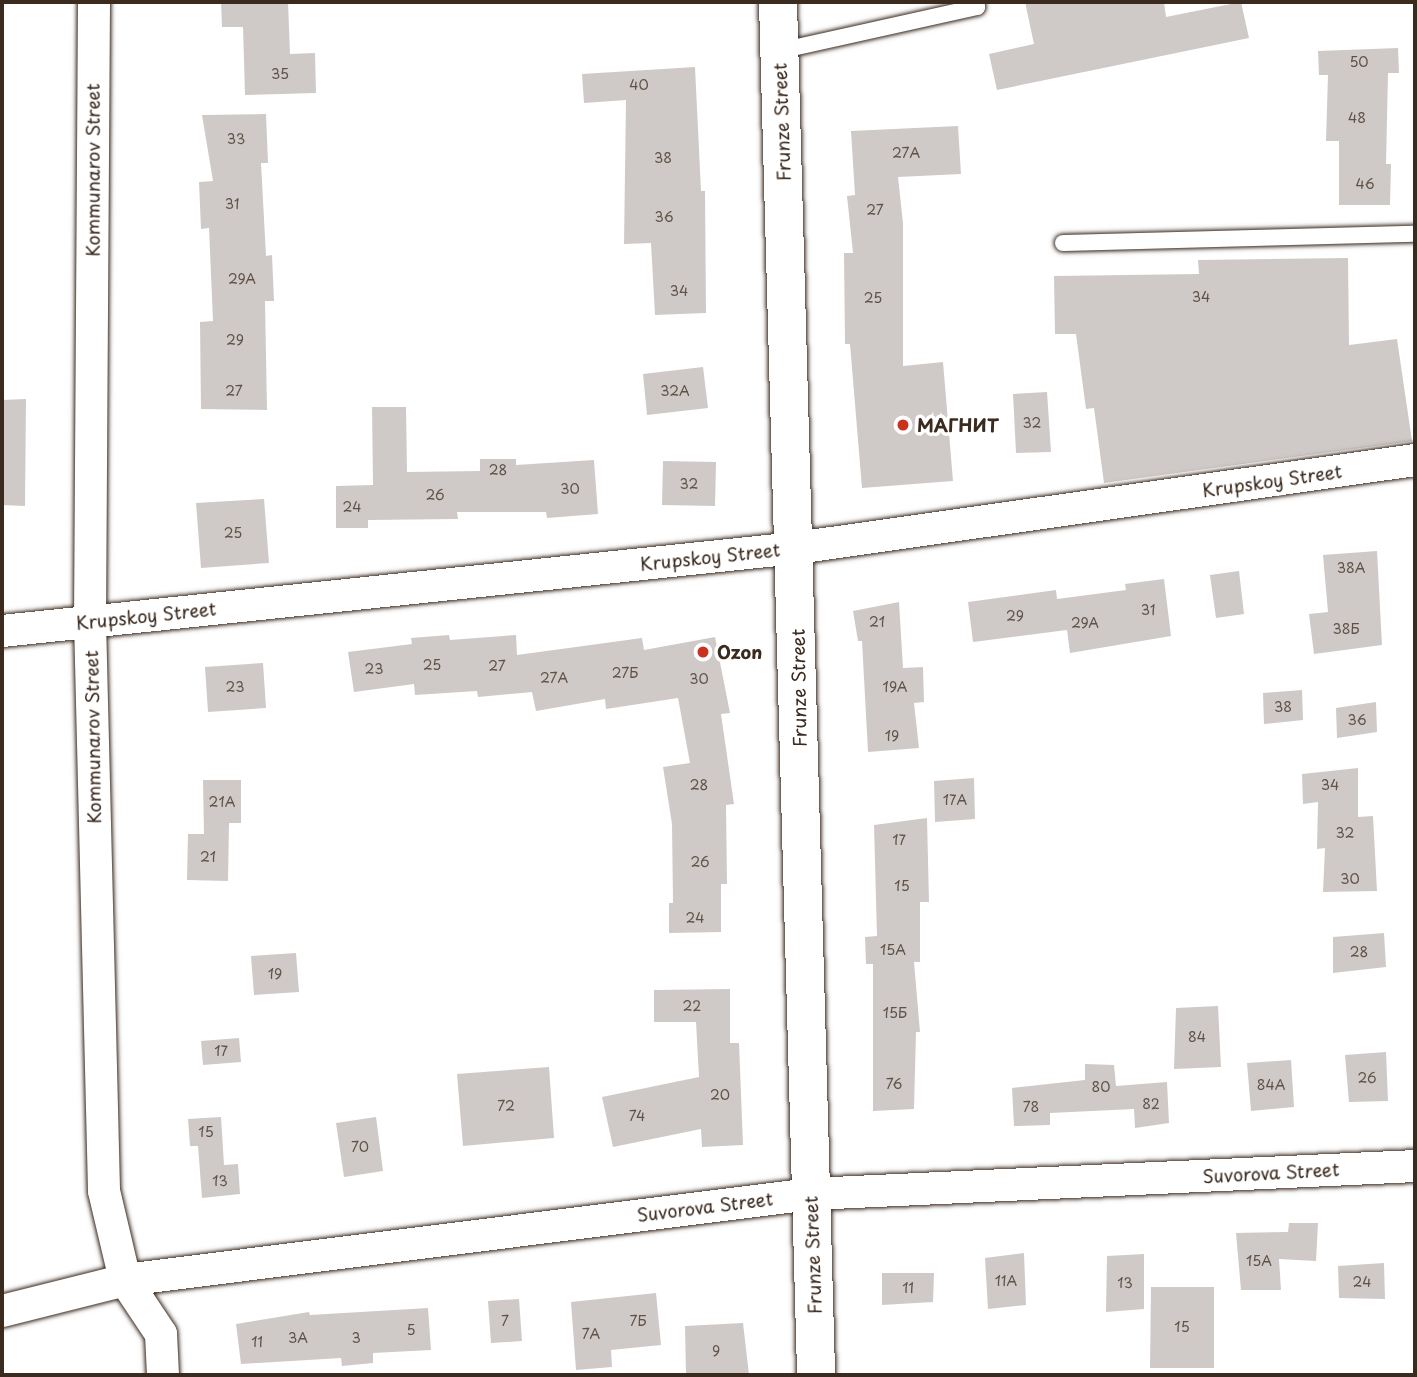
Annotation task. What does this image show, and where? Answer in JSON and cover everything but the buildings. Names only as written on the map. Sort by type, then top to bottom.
[{"type":"main road","name":"Frunze Street","points":[[778,2],[796,548],[816,1375]]},
{"type":"street","name":"Kommunarov Street","points":[[94,2],[90,621],[104,1191],[125,1280],[161,1334],[163,1375]]},
{"type":"street","name":"Krupskoy Street","points":[[2,631],[796,548],[1415,460]]},
{"type":"street","name":"Suvorova Street","points":[[2,1311],[125,1280],[811,1194],[1415,1166]]},
{"type":"lane","points":[[779,51],[977,7],[976,2]]},
{"type":"lane","points":[[1063,243],[1415,234]]},
{"type":"place","name":"МАГНИТ","points":[[903,425]]},
{"type":"place","name":"Ozon","points":[[703,652]]}]
